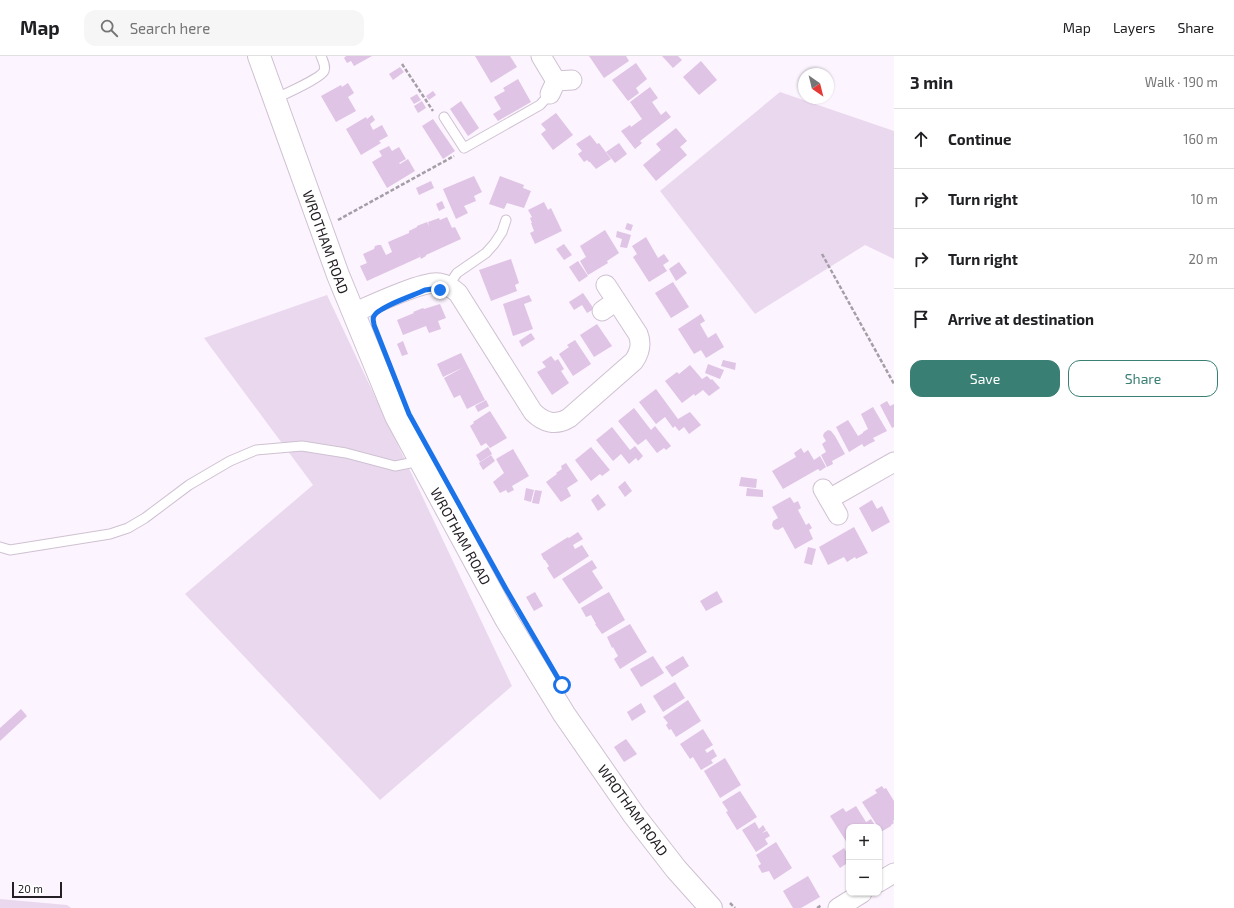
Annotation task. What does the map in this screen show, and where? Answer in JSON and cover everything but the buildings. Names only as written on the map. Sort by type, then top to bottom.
[{"type":"main road","name":"WROTHAM ROAD","points":[[259,56],[321,230],[396,416],[506,619],[564,714],[634,816],[676,869],[710,903]]},
{"type":"street","points":[[541,56],[559,85]]},
{"type":"street","points":[[353,312],[424,284],[438,282],[448,286],[458,293],[533,412],[545,421],[554,423],[562,422],[569,418],[639,355],[640,341],[638,334],[609,306],[606,285]]},
{"type":"street","points":[[838,515],[826,494],[894,462]]},
{"type":"street","points":[[882,880],[894,873]]},
{"type":"street","points":[[838,908],[857,896]]},
{"type":"lane","points":[[274,99],[323,73],[325,70],[325,65],[321,56]]},
{"type":"lane","points":[[444,117],[464,148],[540,105],[559,85]]},
{"type":"lane","points":[[448,286],[457,273],[486,253],[494,244],[502,232],[506,220]]},
{"type":"lane","points":[[0,554],[10,550],[110,534],[128,528],[145,518],[189,485],[230,461],[256,450],[302,446],[346,453],[395,466],[420,461]]},
{"type":"lane","points":[[0,547],[10,550]]},
{"type":"path","points":[[402,64],[437,117],[444,117]]},
{"type":"path","points":[[321,230],[456,154],[464,148]]},
{"type":"path","points":[[822,254],[894,384]]},
{"type":"path","points":[[710,903],[735,908]]},
{"type":"shaded area","points":[[780,92],[798,98],[798,104],[815,104],[894,131],[894,259],[865,245],[755,314],[660,191]]},
{"type":"shaded area","points":[[327,295],[512,686],[380,800],[185,594],[313,485],[204,338]]},
{"type":"shaded area","points":[[0,899],[67,905],[71,908],[0,908]]},
{"type":"route","points":[[440,290],[425,290],[383,308],[374,315],[374,325],[399,392],[409,414],[506,589],[562,685]]}]
